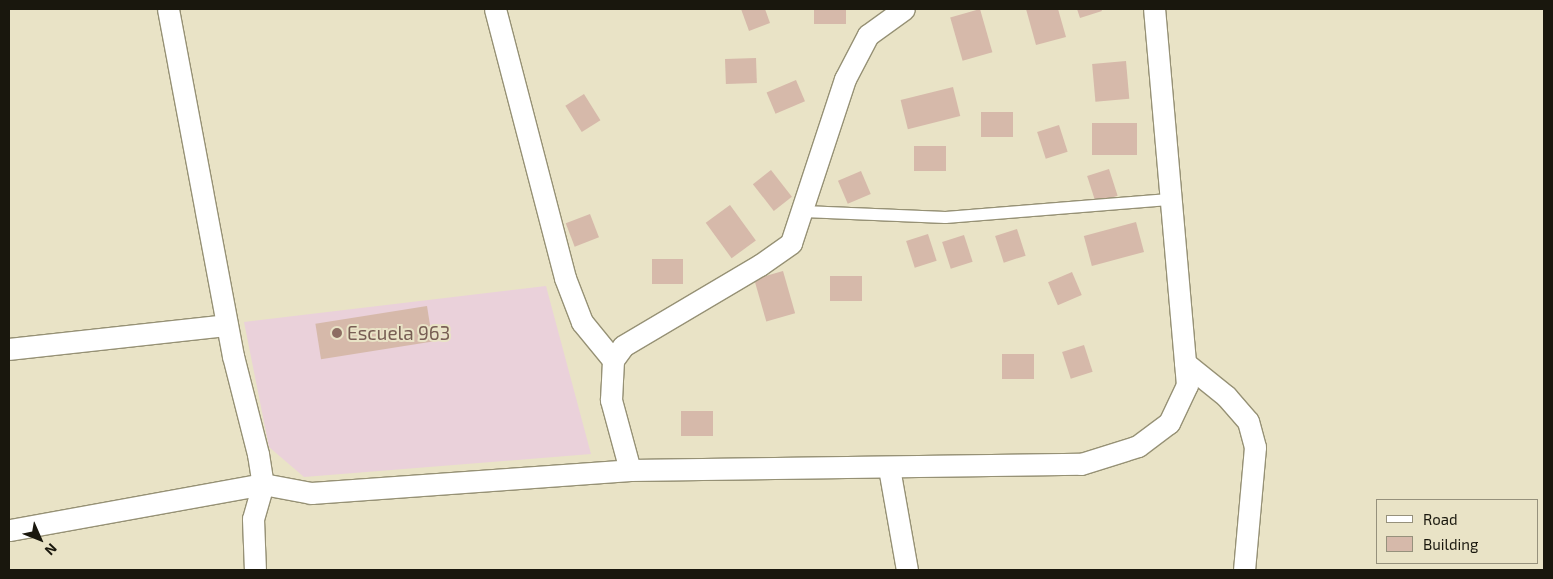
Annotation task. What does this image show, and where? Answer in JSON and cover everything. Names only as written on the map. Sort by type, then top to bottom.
[{"type":"street","points":[[168,9],[227,325],[263,484],[253,519],[255,570]]},
{"type":"street","points":[[495,9],[565,278],[582,322],[613,360]]},
{"type":"street","points":[[630,470],[611,400],[613,360],[622,346],[752,269],[791,243],[845,79],[868,35],[904,9]]},
{"type":"street","points":[[10,530],[263,484],[311,493],[630,470],[1081,464],[1138,446],[1168,423],[1187,385],[1154,9]]},
{"type":"street","points":[[9,349],[227,325]]},
{"type":"street","points":[[1185,363],[1226,396],[1248,421],[1255,447],[1244,570]]},
{"type":"street","points":[[889,468],[907,570]]},
{"type":"lane","points":[[803,211],[945,217],[1171,199]]},
{"type":"shaded area","points":[[546,286],[591,454],[304,477],[269,447],[244,322]]},
{"type":"building","points":[[741,9],[765,9],[770,23],[749,31]]},
{"type":"building","points":[[814,9],[846,9],[846,24],[814,24]]},
{"type":"building","points":[[980,9],[992,52],[963,61],[950,18]]},
{"type":"building","points":[[1026,9],[1058,9],[1066,37],[1036,45]]},
{"type":"building","points":[[1077,9],[1101,9],[1102,11],[1080,18]]},
{"type":"building","points":[[756,58],[757,83],[726,84],[725,59]]},
{"type":"building","points":[[1126,61],[1129,99],[1095,102],[1092,64]]},
{"type":"building","points":[[796,80],[805,101],[776,114],[767,93]]},
{"type":"building","points":[[953,87],[960,116],[908,129],[901,100]]},
{"type":"building","points":[[584,94],[600,120],[582,132],[565,106]]},
{"type":"building","points":[[981,112],[1013,112],[1013,137],[981,137]]},
{"type":"building","points":[[1092,123],[1137,123],[1137,155],[1092,155]]},
{"type":"building","points":[[1059,125],[1068,152],[1046,159],[1037,132]]},
{"type":"building","points":[[914,146],[946,146],[946,171],[914,171]]},
{"type":"building","points":[[1109,169],[1118,196],[1096,203],[1087,176]]},
{"type":"building","points":[[771,170],[792,197],[774,211],[753,184]]},
{"type":"building","points":[[861,171],[871,194],[848,204],[838,181]]},
{"type":"building","points":[[730,205],[756,241],[732,258],[706,223]]},
{"type":"building","points":[[590,214],[599,237],[575,247],[566,223]]},
{"type":"building","points":[[1136,222],[1144,252],[1092,266],[1084,236]]},
{"type":"building","points":[[1017,229],[1026,256],[1004,263],[995,236]]},
{"type":"building","points":[[928,234],[937,261],[915,268],[906,241]]},
{"type":"building","points":[[964,235],[973,262],[951,269],[942,242]]},
{"type":"building","points":[[652,259],[683,259],[683,284],[652,284]]},
{"type":"building","points":[[783,271],[795,313],[766,322],[754,279]]},
{"type":"building","points":[[1072,272],[1082,295],[1058,305],[1048,282]]},
{"type":"building","points":[[830,276],[862,276],[862,301],[830,301]]},
{"type":"building","points":[[427,306],[433,342],[321,359],[315,324]]},
{"type":"building","points":[[1084,345],[1093,372],[1071,379],[1062,352]]},
{"type":"building","points":[[1002,354],[1034,354],[1034,379],[1002,379]]},
{"type":"building","points":[[681,411],[713,411],[713,436],[681,436]]},
{"type":"place","name":"Escuela 963","points":[[337,333]]}]
